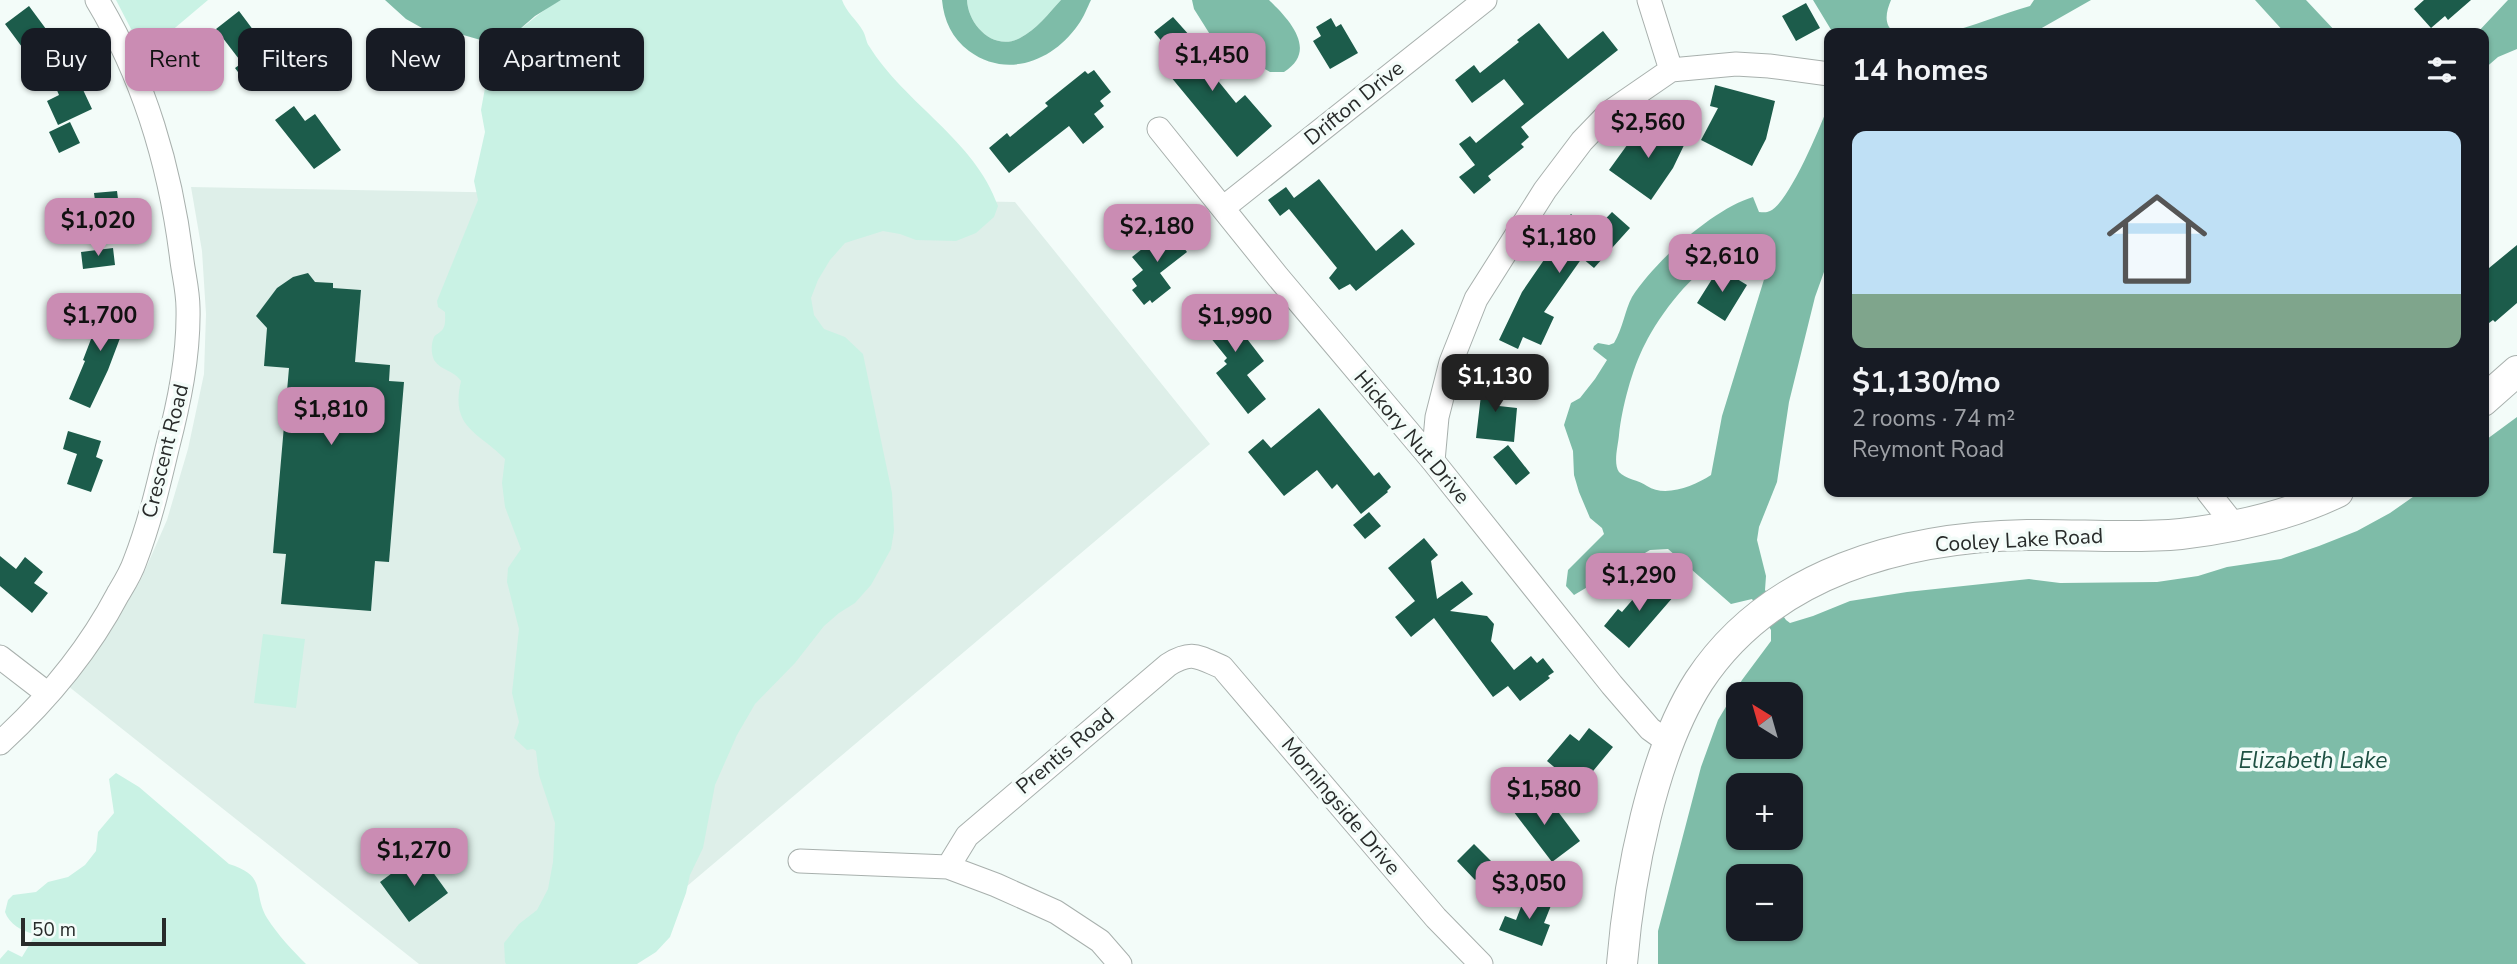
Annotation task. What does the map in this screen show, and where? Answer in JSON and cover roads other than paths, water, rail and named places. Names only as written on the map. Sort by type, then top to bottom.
[{"type":"main road","points":[[2489,396],[2517,370]]},
{"type":"main road","name":"Cooley Lake Road","points":[[1622,964],[1630,895],[1644,825],[1668,742],[1699,681],[1725,648],[1781,599],[1827,573],[1873,556],[1938,541],[2026,535],[2179,534],[2234,525],[2325,497]]},
{"type":"street","name":"Crescent Road","points":[[0,743],[25,721],[65,675],[100,628],[135,563],[156,495],[184,377],[188,307],[170,191],[157,137],[134,75],[97,0]]},
{"type":"street","name":"Drifton Drive","points":[[1223,208],[1485,0]]},
{"type":"street","points":[[1649,0],[1671,71]]},
{"type":"street","points":[[1433,461],[1437,417],[1451,362],[1476,299],[1500,259],[1582,141],[1610,112],[1671,71],[1736,64],[1824,73]]},
{"type":"street","name":"Hickory Nut Drive","points":[[1159,129],[1278,277],[1433,461],[1612,685],[1650,729],[1668,742]]},
{"type":"street","points":[[2212,497],[2234,525]]},
{"type":"street","name":"Prentis Road","points":[[948,867],[967,836],[1051,762],[1168,665],[1183,656],[1196,656]]},
{"type":"street","name":"Morningside Drive","points":[[1196,656],[1222,667],[1436,918],[1481,964]]},
{"type":"street","points":[[0,657],[48,694]]},
{"type":"street","points":[[800,861],[948,867],[1056,912],[1100,942],[1120,964]]},
{"type":"water","points":[[385,0],[561,0],[521,28],[479,28],[479,40],[465,35],[465,28],[422,28],[406,19]]},
{"type":"water","points":[[942,0],[967,0],[972,18],[984,34],[992,39],[1010,41],[1026,35],[1061,0],[1091,0],[1084,16],[1068,38],[1043,56],[1014,65],[984,59],[963,46],[950,28]]},
{"type":"water","points":[[1192,0],[1269,0],[1292,26],[1297,36],[1299,55],[1294,64],[1284,72],[1270,72],[1216,40],[1194,9]]},
{"type":"water","points":[[1813,0],[1891,0],[1887,18],[1890,28],[1830,28]]},
{"type":"water","points":[[2034,0],[2091,0],[2042,28],[1961,28],[1965,27],[2030,6]]},
{"type":"water","points":[[2255,0],[2306,0],[2332,28],[2280,28]]},
{"type":"water","points":[[2508,0],[2517,0],[2517,49],[2498,57],[2489,65],[2489,28],[2482,28]]},
{"type":"water","name":"Elizabeth Lake","points":[[1824,116],[1824,272],[1815,297],[1789,402],[1777,482],[1759,527],[1757,540],[1766,576],[1765,590],[1790,623],[1850,601],[1907,592],[2029,579],[2060,583],[2157,582],[2281,559],[2357,531],[2413,497],[2489,497],[2489,438],[2517,417],[2517,964],[1658,964],[1658,931],[1701,767],[1718,720],[1726,707],[1726,760],[1802,760],[1803,682],[1741,682],[1771,641],[1771,630],[1752,599],[1731,604],[1668,549],[1650,550],[1574,595],[1566,586],[1568,570],[1604,534],[1602,528],[1590,518],[1579,492],[1574,475],[1573,451],[1564,425],[1571,403],[1580,398],[1607,360],[1593,349],[1594,346],[1598,343],[1614,343],[1632,297],[1669,253],[1703,225],[1737,203],[1753,197],[1759,212],[1769,212],[1778,205],[1795,179]],"holes":[[[1751,246],[1761,249],[1766,255],[1766,273],[1722,416],[1711,475],[1671,491],[1654,489],[1628,478],[1619,472],[1616,464],[1622,412],[1640,354],[1653,329],[1675,298],[1703,269],[1735,250]]]}]
